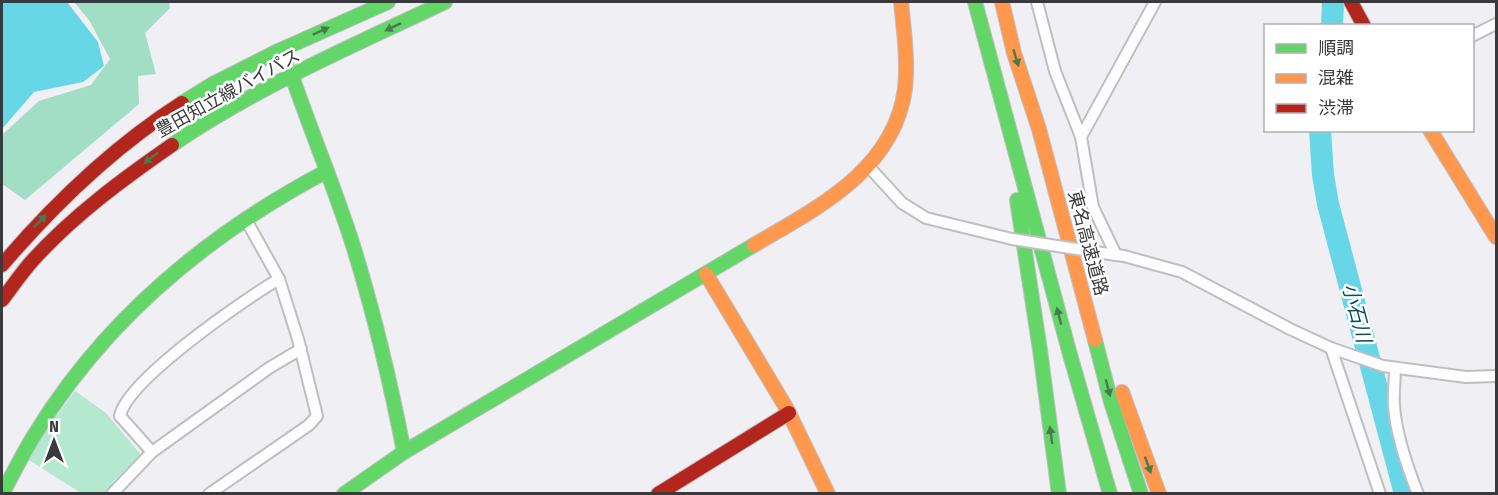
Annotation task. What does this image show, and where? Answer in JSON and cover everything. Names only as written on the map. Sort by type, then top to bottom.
[{"type":"main road","name":"豊田知立線バイパス","points":[[2,265],[26,236],[79,182],[129,138],[197,93],[281,50],[388,2]]},
{"type":"main road","name":"豊田知立線バイパス","points":[[2,300],[38,255],[92,204],[165,147],[235,105],[445,2]]},
{"type":"main road","points":[[344,494],[404,452],[820,206],[843,190],[869,167],[885,146],[895,126],[903,98],[906,67],[901,2]]},
{"type":"main road","points":[[975,2],[1110,494]]},
{"type":"main road","name":"東名高速道路","points":[[1002,2],[1014,53],[1039,129],[1111,402],[1141,494]]},
{"type":"main road","points":[[1351,2],[1363,24]]},
{"type":"main road","points":[[292,76],[327,171],[361,276],[394,399],[404,452]]},
{"type":"main road","points":[[1008,129],[1059,494]]},
{"type":"main road","points":[[1039,129],[1124,398],[1159,494]]},
{"type":"main road","points":[[1431,132],[1497,237]]},
{"type":"main road","points":[[2,494],[52,407],[112,333],[177,270],[245,218],[327,171]]},
{"type":"main road","points":[[706,274],[789,413],[815,461],[828,494]]},
{"type":"main road","points":[[658,494],[789,413]]},
{"type":"street","points":[[1037,2],[1054,70],[1081,137],[1093,207],[1116,255]]},
{"type":"street","points":[[1081,137],[1155,2]]},
{"type":"street","points":[[1474,36],[1497,24]]},
{"type":"street","points":[[281,50],[292,76]]},
{"type":"street","points":[[869,167],[902,203],[926,218],[1012,239],[1116,255],[1182,272],[1290,329],[1331,348],[1383,366],[1466,377],[1497,376]]},
{"type":"street","points":[[209,494],[315,419],[317,410],[279,279],[245,218]]},
{"type":"street","points":[[152,452],[120,416],[127,400],[196,336],[242,302],[279,279]]},
{"type":"street","points":[[1331,348],[1380,494]]},
{"type":"street","points":[[112,494],[152,452],[268,368],[301,349]]},
{"type":"street","points":[[1395,368],[1395,419],[1419,494]]},
{"type":"green space","points":[[74,2],[169,2],[170,8],[145,33],[156,74],[138,76],[139,104],[25,200],[2,184],[2,135],[39,101],[91,85],[110,59],[89,20]]},
{"type":"green space","points":[[75,391],[106,413],[141,455],[114,481],[105,494],[81,493],[29,460],[43,434]]},
{"type":"water","points":[[2,2],[67,2],[98,42],[104,66],[83,82],[34,92],[2,129]]},
{"type":"waterway","name":"小石川","points":[[1332,24],[1333,2]]},
{"type":"waterway","name":"小石川","points":[[1320,132],[1323,175],[1328,204],[1405,494]]},
{"type":"traffic: fast","points":[[182,103],[211,85],[276,52],[388,2]]},
{"type":"traffic: fast","points":[[172,145],[237,104],[271,86],[445,2]]},
{"type":"traffic: fast","points":[[975,2],[1110,494]]},
{"type":"traffic: fast","points":[[292,76],[359,265],[393,398],[404,452]]},
{"type":"traffic: fast","points":[[2,494],[31,441],[63,392],[127,316],[201,251],[241,222],[327,171]]},
{"type":"traffic: fast","points":[[1017,200],[1059,494]]},
{"type":"traffic: fast","points":[[344,494],[404,452],[754,245]]},
{"type":"traffic: fast","points":[[1095,340],[1111,402],[1141,494]]},
{"type":"traffic: slow","points":[[754,245],[827,201],[849,184],[886,142],[898,117],[905,89],[906,56],[901,2]]},
{"type":"traffic: slow","points":[[1002,2],[1014,53],[1039,129],[1095,340]]},
{"type":"traffic: slow","points":[[1431,132],[1496,237]]},
{"type":"traffic: slow","points":[[706,274],[787,409],[828,494]]},
{"type":"traffic: slow","points":[[1122,392],[1159,494]]},
{"type":"traffic: jam","points":[[1351,2],[1363,24]]},
{"type":"traffic: jam","points":[[2,265],[86,177],[132,138],[182,103]]},
{"type":"traffic: jam","points":[[2,300],[29,265],[65,228],[117,184],[172,145]]},
{"type":"traffic: jam","points":[[658,494],[789,413]]}]
